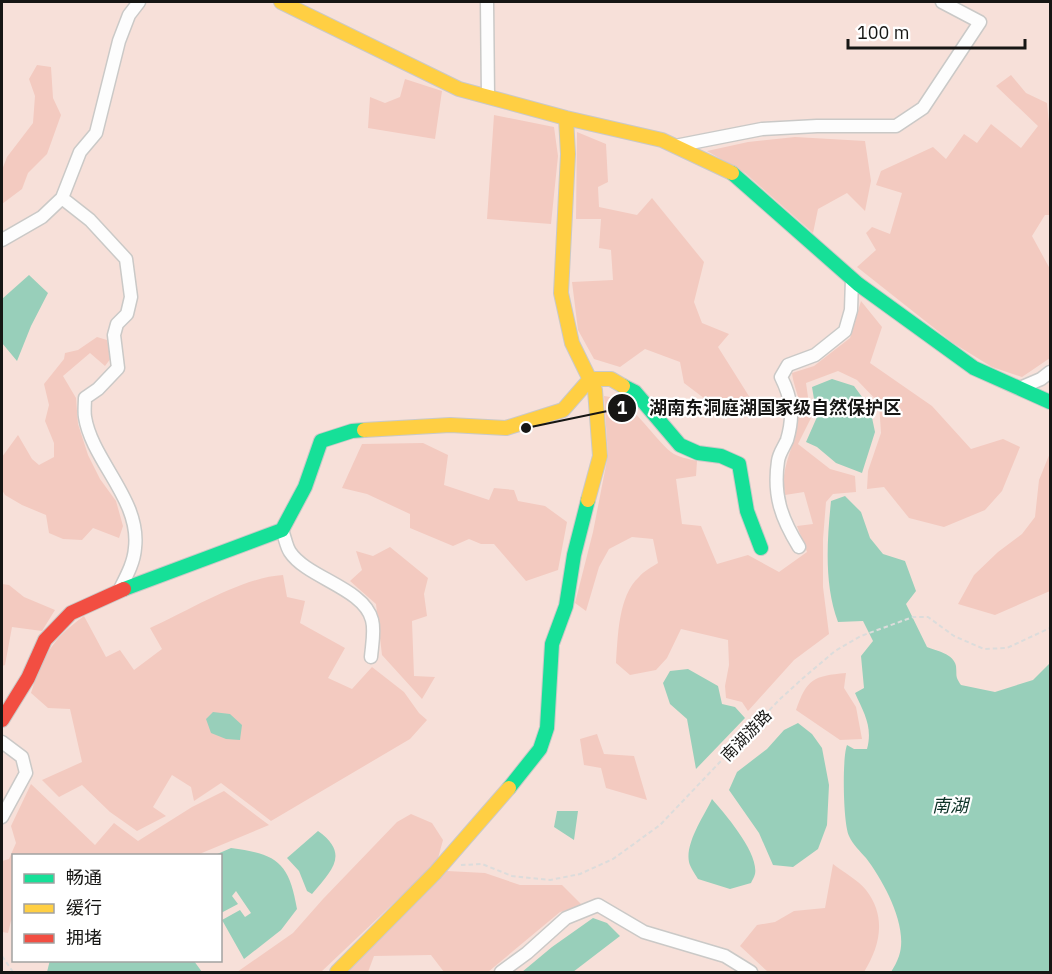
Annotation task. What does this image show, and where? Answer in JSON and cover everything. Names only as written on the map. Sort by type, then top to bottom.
[{"type":"street","points":[[2,240],[42,217],[62,198],[80,152],[96,133],[119,41],[129,15],[138,2]]},
{"type":"street","points":[[281,2],[459,89],[566,118],[662,140],[730,172],[852,279],[974,368],[1050,402]]},
{"type":"street","points":[[487,2],[488,97]]},
{"type":"street","points":[[675,146],[762,129],[896,126],[923,108],[980,22],[942,2]]},
{"type":"street","points":[[337,972],[443,865],[494,808],[540,749],[547,728],[552,644],[566,606],[574,555],[600,456],[595,390],[572,343],[561,293],[568,154],[566,118]]},
{"type":"street","points":[[62,198],[90,220],[126,259],[130,282],[131,297],[127,315],[117,324],[114,335],[118,368],[98,389],[85,398],[84,416],[93,442],[116,482],[134,525],[135,548],[129,570],[119,591]]},
{"type":"street","points":[[799,547],[787,528],[776,500],[778,458],[787,440],[792,417],[790,395],[781,377],[788,365],[815,355],[845,331],[851,310],[852,279]]},
{"type":"street","points":[[1020,388],[1041,379],[1050,372]]},
{"type":"street","points":[[2,720],[28,678],[45,640],[71,613],[136,583],[282,530],[305,487],[321,441],[352,431],[450,425],[506,428],[563,410],[590,379],[611,379],[635,392],[680,445],[698,453],[721,456],[739,464],[747,511],[761,548]]},
{"type":"street","points":[[282,530],[289,551],[298,561],[362,602],[372,619],[371,657]]},
{"type":"street","points":[[2,742],[22,757],[26,773],[2,817]]},
{"type":"street","points":[[501,972],[527,953],[566,918],[598,905],[644,932],[725,956],[751,972]]},
{"type":"path","name":"南湖游路","points":[[443,865],[482,864],[512,876],[550,880],[580,874],[613,859],[660,825],[757,723],[802,680],[835,651],[861,636],[913,617],[928,617],[954,636],[984,649],[1007,648],[1050,628]]},
{"type":"path","points":[[2,956],[13,972]]},
{"type":"shaded area","points":[[2,2],[1050,2],[1050,972],[2,972]]},
{"type":"shaded area","points":[[37,65],[51,67],[53,98],[61,115],[47,154],[28,173],[22,189],[2,204],[2,170],[7,157],[33,123],[35,96],[29,79]]},
{"type":"shaded area","points":[[1011,75],[1026,93],[1047,103],[1050,133],[1050,215],[1045,215],[1032,236],[1050,269],[1050,358],[1022,377],[992,367],[953,343],[857,267],[876,250],[866,233],[872,227],[890,234],[902,193],[876,185],[881,171],[933,147],[946,159],[964,134],[977,143],[991,124],[1021,148],[1038,126],[996,86]]},
{"type":"shaded area","points":[[405,79],[442,91],[435,139],[368,128],[370,97],[385,103],[400,97]]},
{"type":"shaded area","points":[[494,115],[554,127],[558,156],[551,224],[487,219]]},
{"type":"shaded area","points":[[577,132],[606,144],[608,182],[598,187],[599,207],[637,215],[652,198],[704,262],[694,302],[702,323],[729,334],[718,347],[752,401],[740,414],[717,408],[684,383],[680,362],[645,349],[620,367],[594,359],[578,330],[572,282],[613,280],[611,250],[599,248],[601,219],[576,219]]},
{"type":"shaded area","points":[[795,137],[865,141],[871,181],[865,211],[847,193],[818,209],[813,233],[745,173],[707,151],[748,142]]},
{"type":"shaded area","points":[[861,301],[882,327],[870,363],[932,406],[971,449],[1003,439],[1020,447],[1002,491],[985,510],[944,527],[909,518],[884,487],[867,489],[868,471],[881,433],[879,403],[857,380],[838,371],[806,383],[811,418],[798,444],[830,469],[855,476],[856,492],[833,494],[826,502],[823,587],[829,634],[794,660],[748,711],[742,702],[726,698],[725,686],[729,665],[728,640],[681,629],[667,658],[656,670],[630,675],[616,663],[620,617],[632,585],[643,573],[658,563],[653,539],[632,537],[609,549],[599,567],[586,611],[575,603],[593,532],[608,455],[604,396],[614,398],[632,410],[671,452],[697,461],[696,476],[676,479],[682,524],[701,526],[717,564],[748,555],[779,572],[807,552],[797,526],[813,524],[804,492],[785,495],[785,468],[799,410],[792,373],[814,366],[850,338]]},
{"type":"shaded area","points":[[97,337],[107,340],[111,358],[105,366],[90,353],[63,376],[76,398],[78,424],[88,455],[100,479],[116,501],[123,526],[119,538],[93,528],[82,540],[63,539],[49,533],[46,515],[5,495],[2,490],[2,457],[18,435],[32,459],[39,465],[54,457],[54,443],[45,421],[49,405],[44,384],[64,359],[65,353],[78,350]]},
{"type":"shaded area","points":[[423,443],[448,455],[444,485],[489,500],[494,488],[514,490],[518,501],[545,506],[567,522],[558,570],[526,581],[494,544],[481,544],[469,539],[453,546],[410,528],[410,514],[367,494],[342,488],[362,444]]},
{"type":"shaded area","points":[[1050,453],[1050,591],[995,615],[958,604],[974,575],[998,552],[1022,534],[1035,517],[1039,480]]},
{"type":"shaded area","points":[[390,547],[428,578],[424,594],[427,616],[412,621],[414,676],[435,677],[422,699],[382,655],[376,604],[350,581],[362,570],[356,551],[373,556]]},
{"type":"shaded area","points":[[283,575],[287,597],[305,601],[300,623],[345,648],[328,678],[352,689],[372,667],[404,692],[427,720],[410,739],[271,821],[221,783],[194,801],[191,787],[172,775],[153,807],[166,816],[137,831],[110,812],[82,785],[59,797],[42,780],[82,762],[70,709],[48,708],[31,693],[50,649],[73,624],[84,616],[106,657],[120,650],[134,670],[162,649],[150,628],[233,588],[267,577]]},
{"type":"shaded area","points":[[2,584],[9,585],[24,597],[55,610],[42,631],[12,627],[5,665],[2,666]]},
{"type":"shaded area","points":[[846,673],[844,688],[856,707],[862,739],[840,740],[796,710],[808,685],[813,681]]},
{"type":"shaded area","points":[[597,734],[604,754],[634,756],[647,800],[606,788],[601,768],[584,765],[580,739]]},
{"type":"shaded area","points":[[31,784],[95,845],[114,823],[138,841],[192,807],[224,791],[269,825],[199,854],[12,854],[12,920],[8,933],[2,932],[2,861],[9,859],[16,843],[11,826]]},
{"type":"shaded area","points":[[411,814],[432,823],[443,840],[437,862],[321,972],[237,972],[293,933],[397,822]]},
{"type":"shaded area","points":[[833,864],[863,886],[873,900],[877,911],[879,931],[877,942],[864,972],[768,972],[740,946],[757,925],[775,922],[794,911],[825,908]]},
{"type":"shaded area","points":[[447,871],[485,873],[520,885],[562,885],[583,906],[560,912],[488,972],[444,972],[431,955],[374,956],[368,972],[347,972]]},
{"type":"water","points":[[29,275],[48,293],[17,361],[2,343],[2,299]]},
{"type":"water","points":[[832,379],[854,386],[870,408],[875,432],[862,473],[836,463],[817,447],[806,442],[817,417],[812,387]]},
{"type":"water","name":"南湖","points":[[845,496],[861,512],[870,538],[883,554],[905,561],[916,591],[906,604],[927,647],[944,654],[955,662],[957,678],[961,685],[995,692],[1033,680],[1050,663],[1050,972],[891,972],[898,958],[901,944],[893,904],[880,879],[849,836],[845,818],[844,776],[847,745],[854,749],[867,749],[869,741],[867,720],[855,693],[864,688],[861,656],[873,641],[863,621],[838,622],[830,593],[828,547],[831,501]]},
{"type":"water","points":[[688,669],[718,686],[722,704],[735,707],[745,718],[696,769],[687,719],[670,704],[663,683],[670,671]]},
{"type":"water","points":[[213,712],[230,714],[242,725],[240,740],[226,739],[211,733],[206,719]]},
{"type":"water","points":[[798,723],[812,734],[822,748],[829,785],[827,825],[818,849],[793,867],[773,865],[759,833],[729,790],[737,772],[767,749],[784,730]]},
{"type":"water","points":[[712,799],[747,845],[755,865],[755,874],[751,883],[730,889],[698,879],[690,866],[692,838]]},
{"type":"water","points":[[557,811],[578,811],[574,840],[554,827]]},
{"type":"water","points":[[318,831],[328,839],[335,855],[331,870],[312,894],[307,891],[299,871],[287,858]]},
{"type":"water","points":[[231,848],[260,853],[270,858],[285,871],[294,893],[297,909],[281,930],[244,959],[222,920],[240,910],[245,917],[251,913],[236,891],[232,896],[238,904],[222,912],[222,854],[217,854]]},
{"type":"water","points":[[593,918],[607,923],[620,936],[573,972],[522,972],[552,947]]},
{"type":"water","points":[[50,962],[195,962],[202,972],[47,972]]},
{"type":"traffic: fast","points":[[732,173],[858,284],[974,368],[1050,402]]},
{"type":"traffic: fast","points":[[623,386],[635,392],[680,445],[698,453],[721,456],[739,464],[747,511],[761,548]]},
{"type":"traffic: fast","points":[[124,589],[282,530],[305,487],[321,441],[352,431],[364,430]]},
{"type":"traffic: fast","points":[[509,788],[540,749],[547,728],[552,644],[566,606],[574,555],[588,500]]},
{"type":"traffic: slow","points":[[281,2],[459,89],[566,118],[662,140],[732,173]]},
{"type":"traffic: slow","points":[[566,118],[568,154],[561,293],[572,343],[595,390],[600,456],[588,500]]},
{"type":"traffic: slow","points":[[364,430],[450,425],[506,428],[563,410],[590,379],[611,379],[623,386]]},
{"type":"traffic: slow","points":[[337,972],[435,873],[509,788]]},
{"type":"traffic: jam","points":[[2,720],[28,678],[45,640],[71,613],[124,589]]},
{"type":"place","name":"湖南东洞庭湖国家级自然保护区","points":[[526,428]]}]
